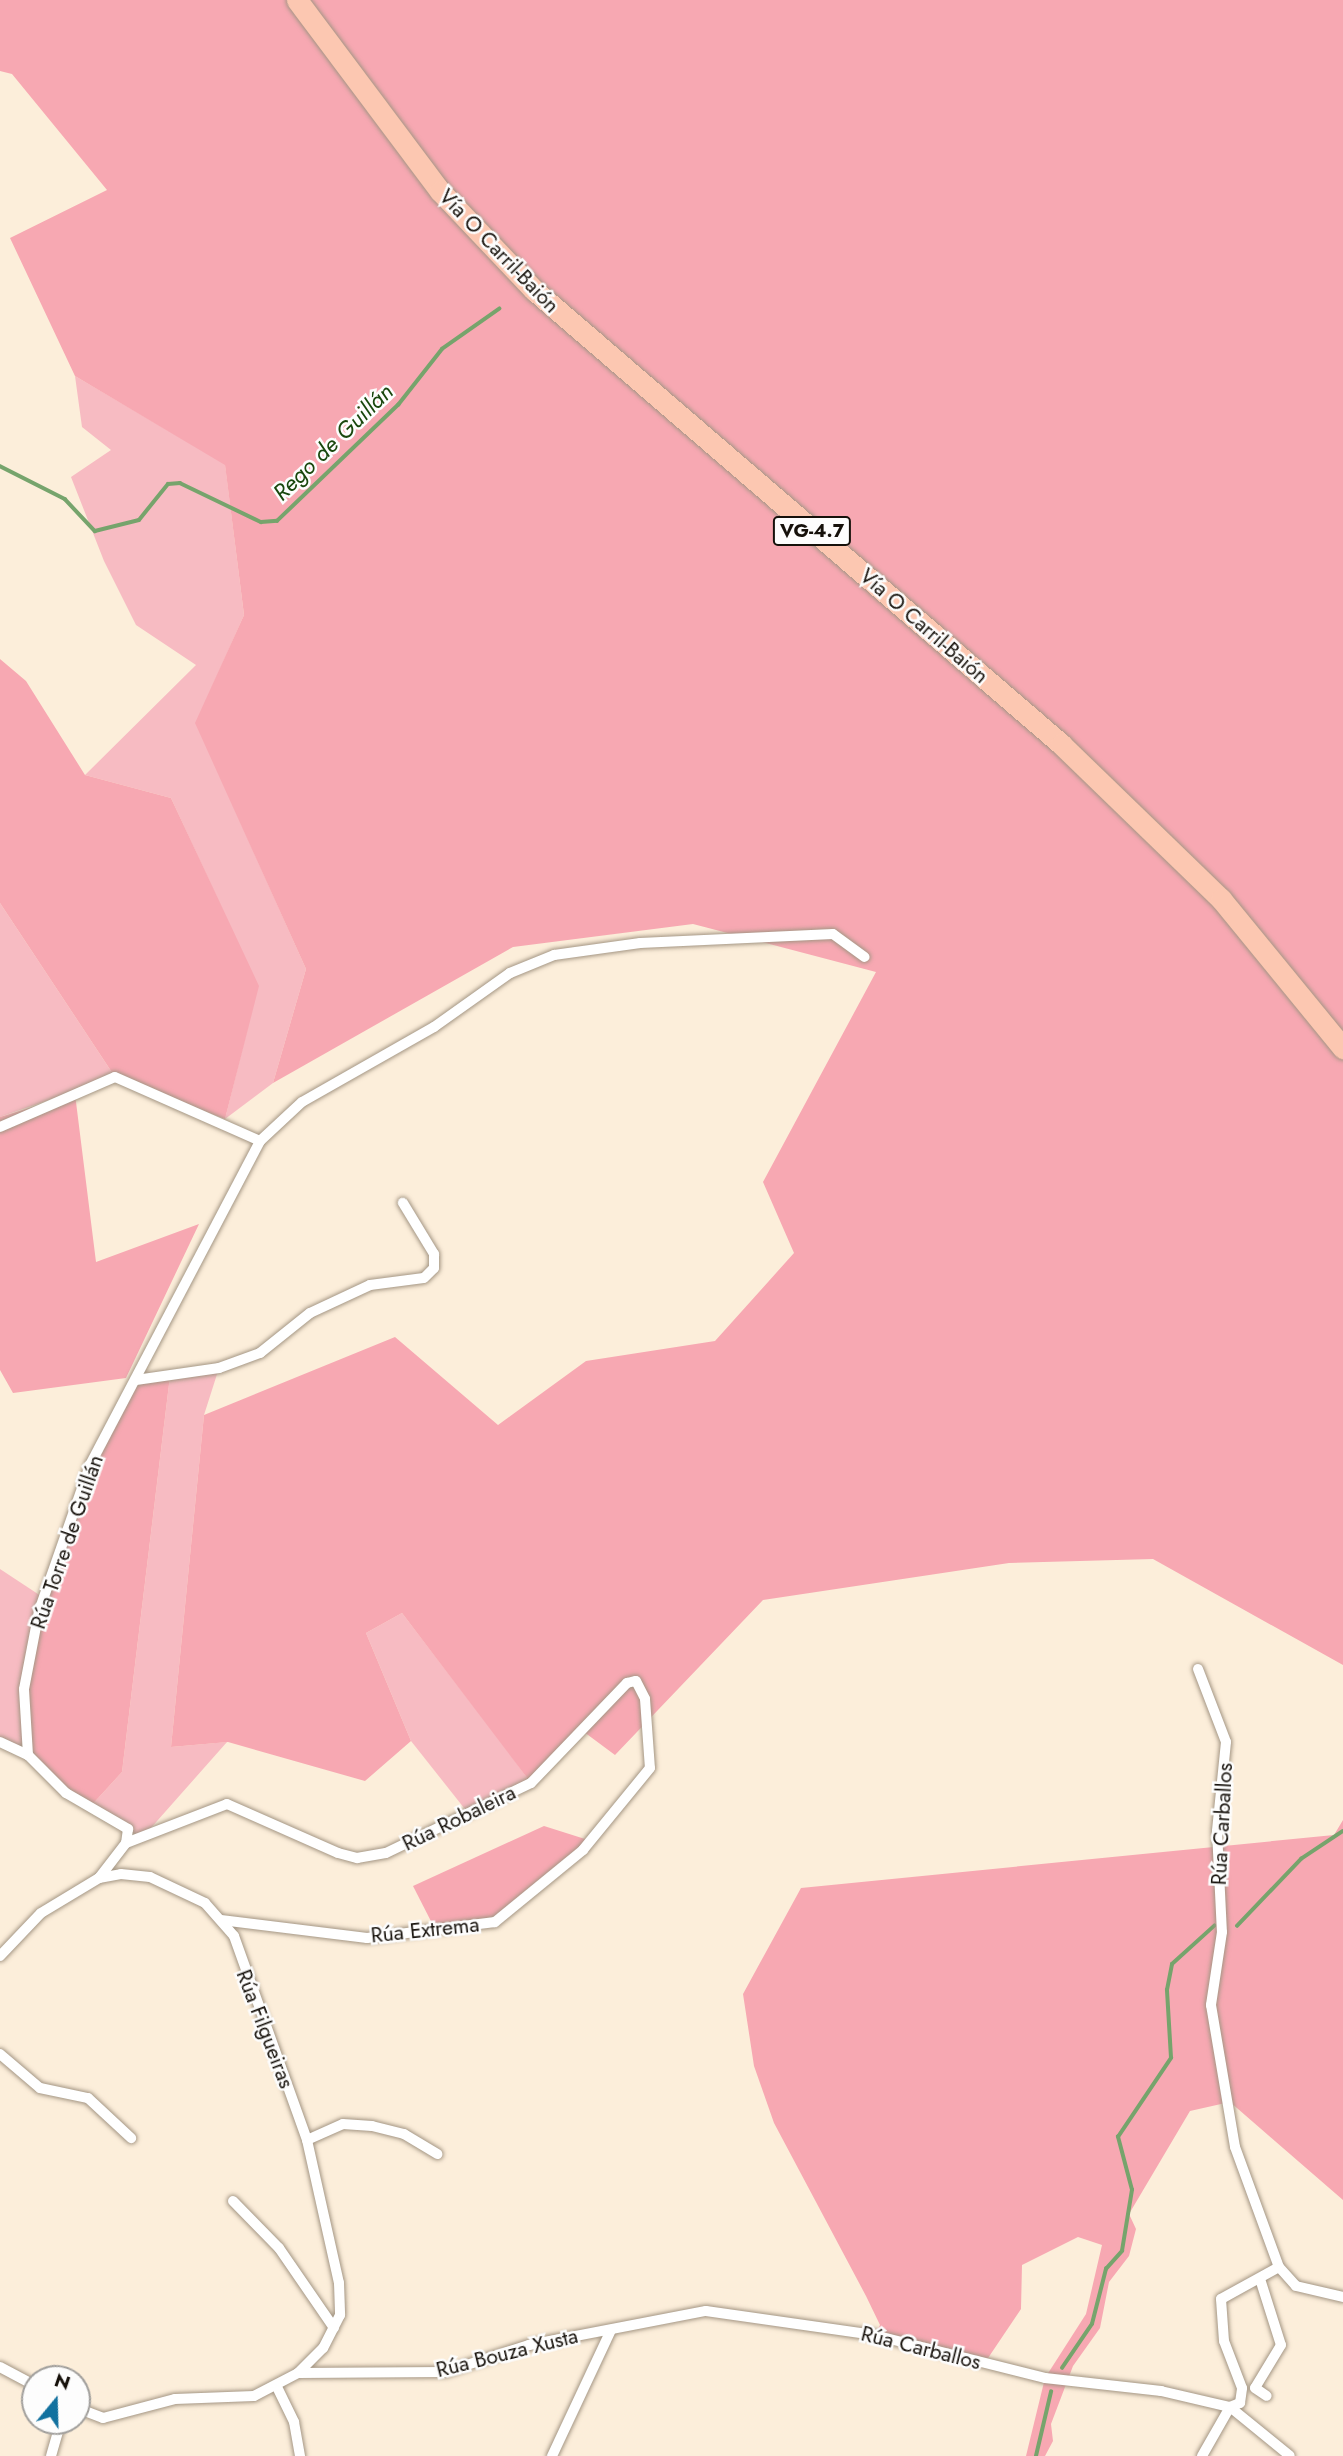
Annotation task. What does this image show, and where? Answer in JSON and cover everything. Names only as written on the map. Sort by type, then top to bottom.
[{"type":"highway","name":"Vía O Carril-Baión","points":[[297,0],[440,191],[534,290],[1061,744],[1220,900],[1343,1048]]},
{"type":"street","name":"Rúa Torre de Guillán","points":[[28,1755],[24,1689],[39,1611],[90,1465],[260,1142],[302,1102],[434,1027],[510,973],[554,955],[640,943],[833,934],[865,957]]},
{"type":"street","points":[[0,1127],[115,1077],[260,1142]]},
{"type":"street","points":[[136,1380],[219,1368],[260,1353],[310,1313],[370,1285],[424,1278],[435,1268],[434,1254],[403,1203]]},
{"type":"street","name":"Rúa Carballos","points":[[1198,1669],[1227,1742],[1217,1831],[1222,1932],[1211,2005],[1214,2047],[1242,2176],[1279,2267],[1296,2286],[1343,2297]]},
{"type":"street","name":"Rúa Robaleira","points":[[126,1843],[227,1804],[338,1853],[357,1858],[386,1853],[531,1783],[627,1683],[636,1681],[645,1699],[650,1768]]},
{"type":"street","points":[[0,1742],[28,1755],[66,1793],[128,1829],[126,1843],[99,1878],[41,1913],[0,1956]]},
{"type":"street","name":"Rúa Extrema","points":[[221,1920],[367,1938],[495,1922],[583,1850],[650,1768]]},
{"type":"street","points":[[99,1878],[149,1877],[205,1903],[221,1920]]},
{"type":"street","name":"Rúa Filgueiras","points":[[221,1920],[234,1936],[307,2140],[339,2283],[334,2328]]},
{"type":"street","points":[[0,2054],[40,2088],[88,2098],[131,2138]]},
{"type":"street","points":[[307,2140],[343,2124],[372,2126],[437,2154]]},
{"type":"street","points":[[91,2413],[103,2418],[175,2399],[254,2396],[278,2389],[298,2373],[334,2328],[279,2248],[233,2201]]},
{"type":"street","points":[[1202,2456],[1230,2407],[1240,2403],[1242,2388],[1224,2340],[1221,2299],[1261,2282],[1279,2267]]},
{"type":"street","points":[[1261,2282],[1281,2345],[1255,2388],[1267,2396]]},
{"type":"street","name":"Rúa Carballos","points":[[611,2330],[706,2311],[874,2335],[1045,2378],[1161,2391],[1230,2407],[1290,2456]]},
{"type":"street","points":[[552,2456],[611,2330]]},
{"type":"street","name":"Rúa Bouza Xusta","points":[[298,2373],[445,2372],[529,2345],[611,2330]]},
{"type":"street","points":[[0,2367],[21,2378]]},
{"type":"street","points":[[278,2389],[294,2422],[300,2456]]},
{"type":"street","points":[[51,2456],[57,2435]]},
{"type":"shaded area","points":[[0,0],[1343,0],[1343,1665],[1153,1559],[1009,1563],[763,1600],[615,1755],[584,1732],[531,1783],[402,1613],[366,1633],[411,1741],[365,1781],[228,1742],[171,1747],[204,1415],[395,1337],[498,1425],[586,1361],[715,1341],[794,1253],[763,1182],[876,972],[693,924],[513,947],[273,1083],[306,969],[195,723],[244,615],[225,465],[75,376],[10,238],[107,190],[12,74],[0,71]]},
{"type":"shaded area","points":[[75,376],[225,464],[244,615],[196,723],[306,969],[273,1083],[225,1119],[258,986],[171,798],[85,775],[196,665],[136,625],[104,561],[71,477],[111,450],[82,427]]},
{"type":"shaded area","points":[[0,659],[26,681],[85,775],[171,798],[259,986],[225,1119],[115,1077],[0,903]]},
{"type":"shaded area","points":[[0,903],[115,1077],[0,1117]]},
{"type":"shaded area","points":[[75,1094],[96,1262],[199,1224],[126,1378],[13,1393],[0,1370],[0,1117]]},
{"type":"shaded area","points":[[219,1368],[204,1415],[171,1747],[227,1742],[142,1838],[90,1807],[122,1772],[170,1376]]},
{"type":"shaded area","points":[[170,1376],[122,1772],[90,1807],[28,1755],[24,1689],[44,1598],[90,1465],[136,1380]]},
{"type":"shaded area","points":[[0,1569],[44,1598],[28,1755],[0,1742]]},
{"type":"shaded area","points":[[402,1613],[531,1783],[468,1813],[411,1741],[366,1633]]},
{"type":"shaded area","points":[[1343,1820],[1343,2200],[1230,2102],[1190,2111],[1129,2214],[1136,2229],[1129,2256],[1109,2282],[1100,2328],[1073,2366],[1051,2424],[1053,2441],[1045,2456],[1026,2456],[1045,2378],[1086,2314],[1102,2245],[1078,2237],[1022,2265],[1021,2309],[984,2364],[874,2335],[880,2325],[774,2123],[754,2066],[743,1994],[801,1888],[1334,1835]]},
{"type":"shaded area","points":[[544,1826],[585,1839],[583,1850],[535,1894],[473,1928],[437,1933],[413,1886]]},
{"type":"waterway","name":"Rego de Guillán","points":[[0,466],[65,499],[95,531],[139,520],[168,484],[180,483],[261,522],[277,521],[398,405],[442,349],[499,309]]},
{"type":"waterway","points":[[1237,1926],[1301,1859],[1343,1831]]},
{"type":"waterway","points":[[1062,2368],[1092,2324],[1106,2269],[1122,2251],[1132,2190],[1118,2137],[1171,2058],[1167,1990],[1172,1964],[1214,1926]]},
{"type":"waterway","points":[[1036,2456],[1051,2392]]}]
